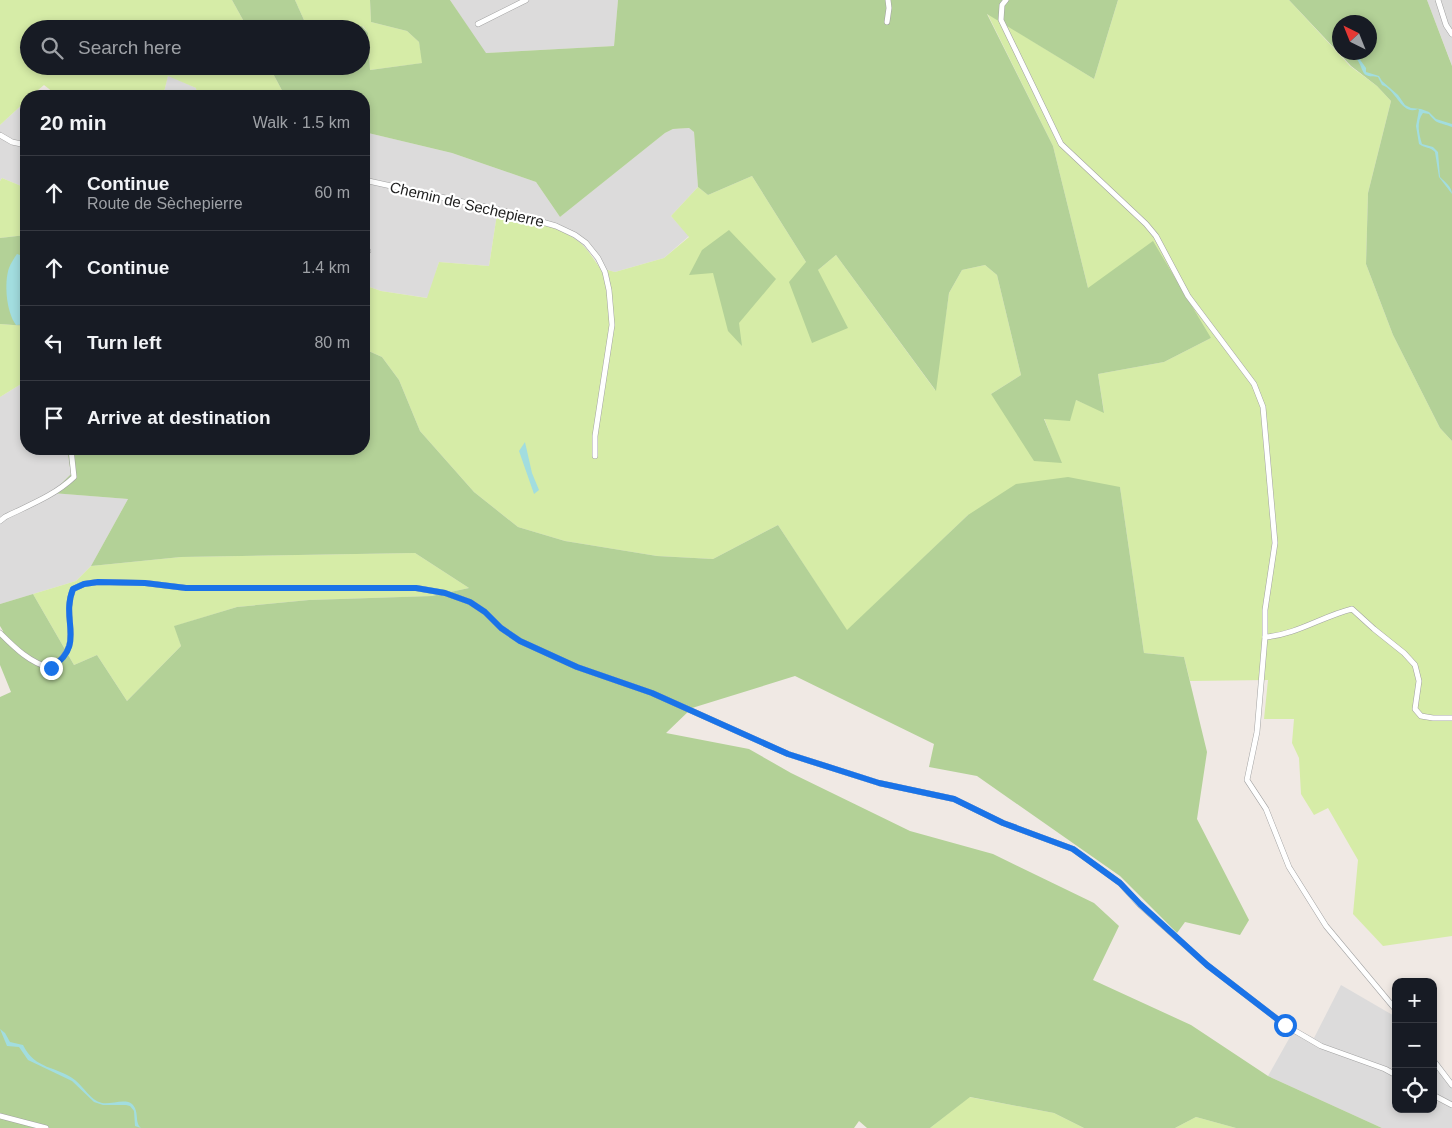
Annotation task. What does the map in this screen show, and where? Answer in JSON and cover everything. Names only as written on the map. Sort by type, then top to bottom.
[{"type":"street","points":[[507,0],[509,7]]},
{"type":"street","points":[[478,24],[526,0]]},
{"type":"street","points":[[887,22],[888,0]]},
{"type":"street","points":[[1006,0],[1002,4],[1002,20],[1061,144],[1146,224],[1156,236],[1188,296],[1254,384],[1264,407],[1275,543],[1265,610],[1265,637],[1257,732],[1247,780],[1266,809],[1289,867],[1326,926],[1392,1005]]},
{"type":"street","points":[[1438,0],[1446,25],[1452,34]]},
{"type":"street","points":[[0,135],[12,142],[20,144]]},
{"type":"street","name":"Chemin de Sechepierre","points":[[370,181],[504,211],[556,226],[574,235],[586,244],[598,258],[609,290],[612,325],[595,436],[595,456]]},
{"type":"street","points":[[0,521],[47,497],[62,488],[74,477],[72,455]]},
{"type":"street","points":[[0,633],[16,649],[39,665],[51,668],[65,656],[70,646],[69,598],[73,589],[84,584],[98,582],[145,583],[186,588],[416,588],[445,593],[470,602],[520,641],[577,667],[652,693],[788,754],[879,783],[954,799],[1003,823],[1073,849],[1120,883],[1174,936],[1238,990],[1285,1025],[1321,1046],[1392,1073]]},
{"type":"street","points":[[1265,637],[1298,630],[1334,613],[1352,609],[1404,653],[1415,665],[1419,681],[1415,709],[1421,716],[1452,718]]},
{"type":"street","points":[[1437,1065],[1452,1085]]},
{"type":"street","points":[[1437,1097],[1452,1105]]},
{"type":"street","points":[[0,1116],[46,1128]]},
{"type":"shaded area","points":[[450,0],[618,0],[614,46],[485,53]]},
{"type":"shaded area","points":[[1427,0],[1452,0],[1452,66],[1450,60]]},
{"type":"shaded area","points":[[168,75],[196,88],[196,90],[164,90]]},
{"type":"shaded area","points":[[20,107],[20,186],[2,178],[0,181],[0,125]]},
{"type":"shaded area","points":[[689,128],[694,132],[698,187],[671,216],[689,236],[664,258],[615,272],[600,268],[591,253],[497,214],[489,266],[439,262],[428,298],[381,291],[370,287],[370,133],[452,153],[536,182],[560,217],[665,133],[673,129]]},
{"type":"shaded area","points":[[20,385],[20,455],[68,455],[71,474],[53,493],[128,499],[91,566],[76,581],[0,604],[0,397]]},
{"type":"shaded area","points":[[1341,985],[1392,1015],[1392,1113],[1437,1113],[1437,1060],[1452,1080],[1452,1128],[1382,1128],[1268,1076],[1295,1028],[1314,1038]]},
{"type":"green space","points":[[0,0],[232,0],[243,20],[20,20],[20,75],[274,75],[282,90],[196,90],[196,88],[168,76],[164,90],[50,90],[44,85],[38,90],[20,90],[20,107],[0,125]]},
{"type":"green space","points":[[232,0],[295,0],[304,20],[243,20]]},
{"type":"green space","points":[[295,0],[370,0],[371,22],[407,31],[419,42],[423,63],[370,70],[370,20],[304,20]]},
{"type":"green space","points":[[370,0],[450,0],[486,53],[614,46],[618,0],[1118,0],[1094,79],[987,14],[1053,146],[1088,288],[1153,241],[1211,338],[1164,362],[1098,374],[1104,413],[1076,400],[1070,421],[1044,419],[1062,463],[1034,461],[991,394],[1021,375],[997,275],[985,265],[962,270],[949,293],[936,391],[836,255],[818,270],[848,328],[812,343],[789,282],[806,262],[752,176],[708,195],[698,187],[694,132],[689,128],[673,129],[665,133],[560,217],[536,182],[452,153],[370,133],[370,90],[282,90],[274,75],[370,75],[370,70],[422,63],[419,42],[407,31],[371,22]]},
{"type":"green space","points":[[1118,0],[1289,0],[1332,47],[1332,60],[1344,60],[1377,86],[1391,101],[1368,193],[1366,264],[1393,335],[1440,428],[1452,441],[1452,936],[1383,946],[1353,914],[1358,860],[1328,808],[1314,815],[1301,794],[1299,758],[1292,743],[1294,719],[1264,719],[1268,680],[1190,681],[1184,657],[1144,653],[1120,487],[968,515],[847,631],[778,525],[713,559],[657,556],[565,541],[518,527],[474,492],[420,431],[399,380],[382,357],[370,352],[370,287],[381,291],[427,298],[439,262],[489,266],[497,214],[550,227],[569,235],[590,253],[600,268],[615,272],[664,258],[689,237],[671,216],[698,187],[708,195],[752,176],[806,262],[818,270],[836,255],[935,390],[949,293],[962,270],[985,265],[997,275],[1021,375],[991,394],[1061,463],[1044,418],[1076,400],[1104,412],[1098,374],[1164,362],[1211,338],[1088,288],[1053,146],[987,13],[1094,79]]},
{"type":"green space","points":[[1289,0],[1427,0],[1452,66],[1452,441],[1440,428],[1393,335],[1366,264],[1368,193],[1391,101],[1377,86],[1345,60],[1377,60],[1377,15],[1332,15],[1332,46]]},
{"type":"green space","points":[[2,178],[20,186],[20,236],[0,238],[0,181]]},
{"type":"green space","points":[[729,230],[776,279],[739,323],[742,346],[728,331],[713,273],[689,275],[702,250]]},
{"type":"green space","points":[[20,236],[20,326],[0,324],[0,238]]},
{"type":"green space","points":[[0,324],[20,326],[20,385],[0,397]]},
{"type":"green space","points":[[370,352],[382,357],[399,380],[420,431],[474,492],[518,527],[565,541],[657,556],[713,559],[778,525],[847,630],[968,515],[1016,484],[1068,477],[1120,487],[1144,653],[1184,657],[1207,752],[1197,819],[1249,920],[1240,935],[1185,922],[1177,933],[1120,876],[977,776],[929,767],[934,744],[795,676],[692,708],[666,733],[749,749],[791,773],[910,831],[993,854],[1094,903],[1119,926],[1093,980],[1191,1025],[1268,1076],[1382,1128],[1236,1128],[1196,1117],[1175,1128],[1084,1128],[1054,1113],[970,1097],[930,1128],[867,1128],[859,1121],[854,1128],[0,1128],[0,697],[11,692],[0,665],[0,635],[3,631],[0,626],[0,604],[33,594],[74,665],[97,655],[127,701],[181,646],[174,626],[237,607],[309,600],[432,596],[469,588],[415,553],[181,557],[91,566],[128,499],[52,493],[71,474],[68,455],[370,455]]},
{"type":"green space","points":[[415,553],[469,588],[432,596],[309,600],[237,607],[175,626],[181,646],[127,701],[97,655],[74,665],[33,594],[76,581],[91,566],[181,557]]},
{"type":"green space","points":[[969,1097],[1054,1113],[1084,1128],[930,1128]]},
{"type":"green space","points":[[1196,1117],[1236,1128],[1175,1128]]},
{"type":"water","points":[[1358,60],[1360,60],[1366,68],[1366,72],[1379,76],[1405,105],[1429,112],[1436,119],[1452,124],[1452,127],[1439,123],[1429,114],[1423,113],[1419,120],[1422,144],[1433,147],[1438,152],[1440,177],[1450,187],[1452,194],[1439,177],[1435,152],[1419,144],[1416,126],[1419,110],[1407,109],[1403,106],[1392,92],[1382,85],[1378,77],[1369,76],[1364,73]]},
{"type":"water","points":[[17,254],[20,255],[20,325],[16,325],[10,313],[6,289],[7,274]]},
{"type":"water","points":[[525,442],[532,473],[539,490],[534,494],[519,451]]},
{"type":"water","points":[[0,1029],[5,1033],[10,1042],[23,1045],[34,1059],[75,1080],[98,1101],[102,1103],[129,1102],[132,1104],[136,1110],[138,1123],[141,1128],[135,1126],[134,1111],[130,1106],[103,1105],[94,1102],[72,1081],[28,1060],[19,1047],[7,1046]]},
{"type":"route","points":[[51,668],[65,656],[70,646],[69,598],[73,589],[84,584],[98,582],[145,583],[186,588],[416,588],[445,593],[470,602],[520,641],[577,667],[652,693],[788,754],[879,783],[954,799],[1003,823],[1073,849],[1120,883],[1140,904],[1207,965],[1285,1025]]}]
